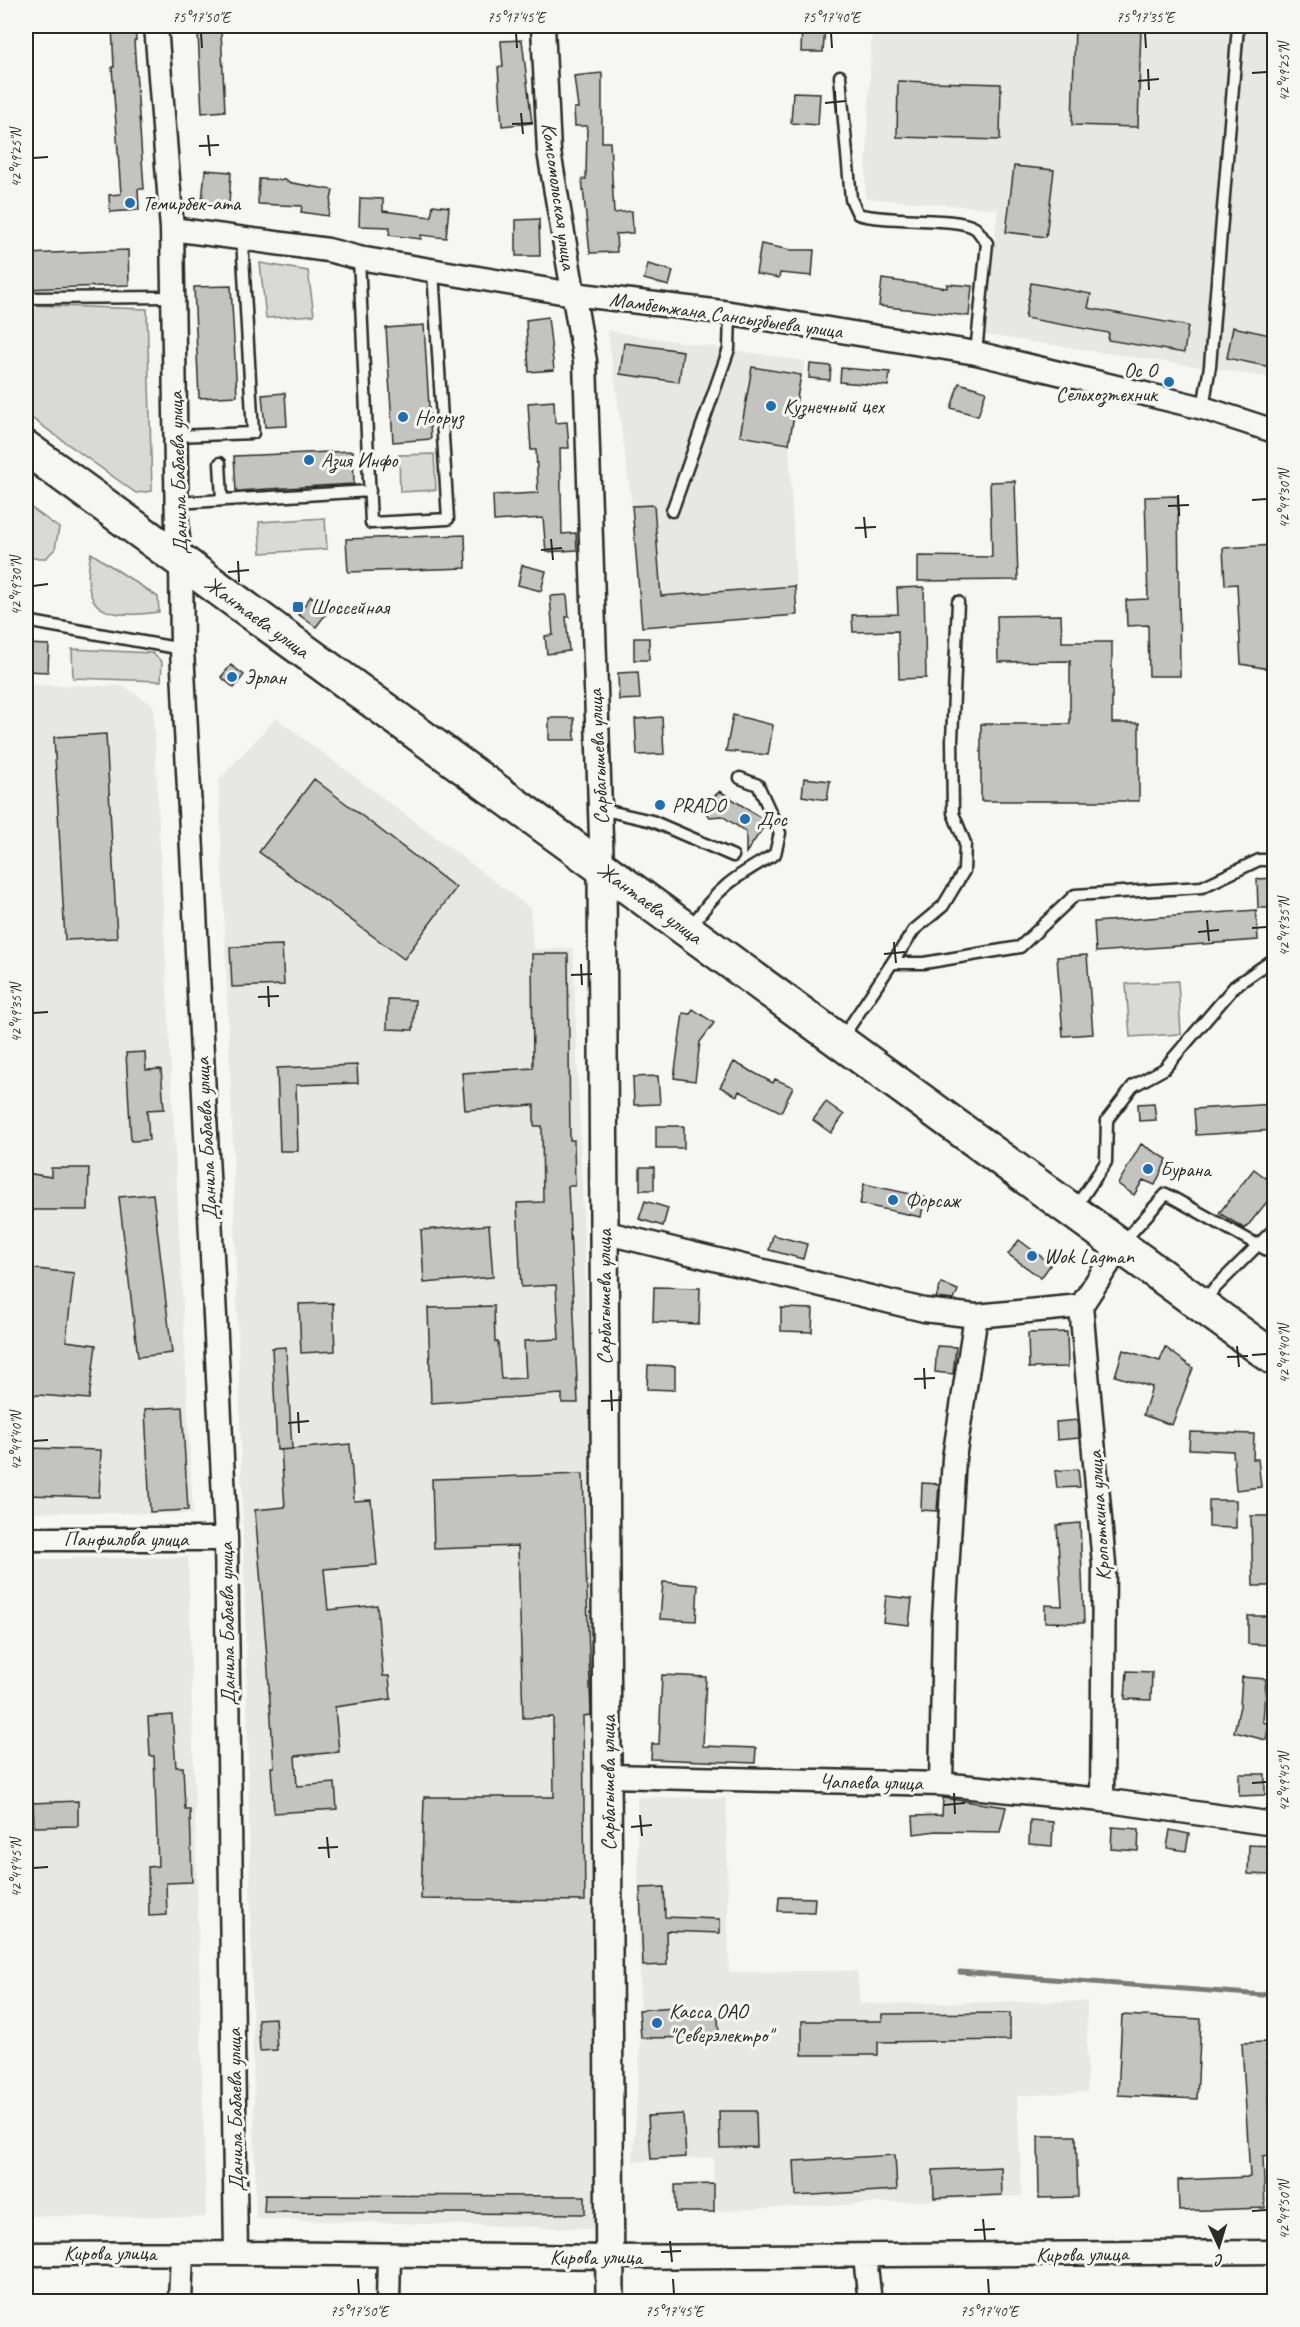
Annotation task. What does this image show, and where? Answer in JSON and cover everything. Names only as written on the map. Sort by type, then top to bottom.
[{"type":"main road","name":"Жантаева улица","points":[[26,448],[1275,1358]]},
{"type":"street","name":"Данила Бабаева улица","points":[[156,26],[172,228],[176,502],[182,562],[182,649],[226,1539],[236,2253]]},
{"type":"street","name":"Комсомольская улица","points":[[543,26],[549,152],[573,294]]},
{"type":"street","name":"Мамбетжана Сансызбыева улица","points":[[172,228],[328,250],[359,258],[573,294],[730,313],[976,353],[1203,408],[1275,430]]},
{"type":"street","name":"Сарбагышева улица","points":[[573,294],[585,361],[602,868],[603,1232],[609,1776],[610,2301]]},
{"type":"street","points":[[603,1232],[924,1310],[976,1316],[1081,1306],[1120,1246]]},
{"type":"street","name":"Кропоткина улица","points":[[1081,1306],[1104,1564],[1102,1800]]},
{"type":"street","points":[[941,1784],[944,1620],[954,1458],[976,1316]]},
{"type":"street","name":"Панфилова улица","points":[[26,1539],[226,1539]]},
{"type":"street","name":"Чапаева улица","points":[[609,1776],[941,1784],[1102,1800],[1275,1824]]},
{"type":"street","name":"Кирова улица","points":[[26,2254],[865,2257],[1275,2252]]},
{"type":"street","points":[[180,2301],[182,2253]]},
{"type":"street","points":[[388,2301],[389,2256]]},
{"type":"street","points":[[865,2257],[870,2301]]},
{"type":"lane","points":[[1203,408],[1210,366],[1238,26]]},
{"type":"lane","points":[[840,76],[851,200],[858,214],[875,219],[956,223],[975,228],[987,243],[976,353]]},
{"type":"lane","points":[[175,436],[253,433],[243,238]]},
{"type":"lane","points":[[359,258],[371,523],[448,519],[433,270]]},
{"type":"lane","points":[[26,298],[173,297]]},
{"type":"lane","points":[[672,511],[729,349],[730,313]]},
{"type":"lane","points":[[220,463],[222,500]]},
{"type":"lane","points":[[176,502],[370,491]]},
{"type":"lane","points":[[840,1042],[914,930],[942,906],[964,871],[965,843],[953,813],[952,740],[958,602]]},
{"type":"lane","points":[[26,621],[182,649]]},
{"type":"lane","points":[[688,931],[700,913],[731,878],[775,854],[780,833],[758,785],[740,778]]},
{"type":"lane","points":[[600,809],[652,820],[733,855]]},
{"type":"lane","points":[[893,963],[924,963],[1020,947],[1075,895],[1202,887],[1259,860],[1275,860]]},
{"type":"lane","points":[[1072,1211],[1106,1162],[1107,1120],[1133,1086],[1164,1069],[1235,986],[1275,959]]},
{"type":"lane","points":[[1120,1246],[1166,1194],[1260,1243],[1275,1254]]},
{"type":"lane","points":[[1199,1304],[1275,1228]]},
{"type":"shaded area","points":[[872,26],[1274,26],[1274,378],[986,335],[998,209],[865,198]]},
{"type":"shaded area","points":[[260,263],[308,271],[314,315],[266,318]]},
{"type":"shaded area","points":[[26,305],[147,309],[152,491],[136,493],[26,414]]},
{"type":"shaded area","points":[[608,331],[805,361],[789,444],[797,615],[642,627],[632,506]]},
{"type":"shaded area","points":[[434,454],[436,490],[400,492],[399,455]]},
{"type":"shaded area","points":[[26,504],[59,528],[55,549],[46,558],[26,558]]},
{"type":"shaded area","points":[[325,518],[327,549],[261,553],[259,522]]},
{"type":"shaded area","points":[[91,553],[158,597],[159,612],[124,614],[100,608],[93,600],[89,589],[88,573]]},
{"type":"shaded area","points":[[72,649],[152,653],[162,662],[161,681],[73,678]]},
{"type":"shaded area","points":[[26,685],[123,686],[153,705],[193,1514],[26,1512]]},
{"type":"shaded area","points":[[276,718],[530,908],[533,949],[573,948],[596,1554],[599,2229],[256,2219],[246,1649],[233,1150],[219,780]]},
{"type":"shaded area","points":[[1178,981],[1181,1034],[1130,1037],[1126,984]]},
{"type":"shaded area","points":[[188,1557],[206,2217],[26,2216],[26,1559]]},
{"type":"shaded area","points":[[637,1797],[726,1798],[729,1972],[857,1971],[860,2004],[1087,2001],[1087,2092],[1017,2096],[1022,2196],[716,2211],[713,2157],[633,2162],[641,2032]]},
{"type":"building","points":[[112,26],[135,26],[136,40],[134,41],[144,189],[138,189],[139,210],[110,212],[109,195],[121,194],[112,67],[114,67]]},
{"type":"building","points":[[802,26],[825,27],[823,52],[801,52]]},
{"type":"building","points":[[1075,26],[1141,26],[1138,127],[1072,125]]},
{"type":"building","points":[[221,32],[225,111],[202,113],[198,33]]},
{"type":"building","points":[[522,40],[532,123],[502,126],[498,67],[503,67],[501,41]]},
{"type":"building","points":[[602,73],[602,142],[610,142],[614,213],[632,211],[633,233],[616,234],[617,252],[590,253],[582,179],[586,179],[587,126],[575,126],[574,108],[578,108],[574,76]]},
{"type":"building","points":[[898,81],[1001,84],[1000,140],[897,137]]},
{"type":"building","points":[[793,92],[820,93],[818,125],[791,123]]},
{"type":"building","points":[[1014,166],[1054,170],[1046,237],[1006,232]]},
{"type":"building","points":[[205,170],[231,172],[229,204],[202,202]]},
{"type":"building","points":[[259,179],[287,180],[287,182],[333,190],[328,216],[301,212],[302,206],[258,204]]},
{"type":"building","points":[[360,198],[383,199],[383,211],[431,217],[433,205],[449,207],[446,238],[421,235],[421,239],[389,235],[390,227],[359,226]]},
{"type":"building","points":[[539,219],[540,256],[516,256],[516,220]]},
{"type":"building","points":[[761,244],[791,250],[814,250],[812,276],[780,273],[779,278],[756,274]]},
{"type":"building","points":[[128,250],[129,285],[26,289],[26,254]]},
{"type":"building","points":[[648,264],[673,271],[669,286],[644,279]]},
{"type":"building","points":[[882,279],[947,288],[947,284],[972,286],[969,316],[879,306]]},
{"type":"building","points":[[1031,283],[1091,294],[1088,308],[1188,326],[1184,353],[1108,340],[1109,333],[1025,318]]},
{"type":"building","points":[[231,286],[237,396],[199,398],[194,287]]},
{"type":"building","points":[[548,317],[554,370],[529,372],[526,320]]},
{"type":"building","points":[[424,325],[431,439],[393,442],[386,328]]},
{"type":"building","points":[[1233,327],[1275,336],[1275,368],[1227,358]]},
{"type":"building","points":[[624,343],[683,351],[679,382],[620,374]]},
{"type":"building","points":[[810,364],[831,366],[830,380],[809,378]]},
{"type":"building","name":"Кузнечный цех","points":[[752,367],[801,375],[789,444],[740,436]]},
{"type":"building","points":[[841,368],[890,372],[888,386],[840,382]]},
{"type":"building","points":[[959,383],[986,391],[978,416],[951,408]]},
{"type":"building","points":[[285,393],[287,426],[265,427],[262,395]]},
{"type":"building","points":[[554,401],[555,423],[567,422],[569,448],[560,448],[562,534],[576,533],[577,550],[546,552],[543,518],[494,521],[493,495],[538,493],[536,450],[531,450],[528,403]]},
{"type":"building","points":[[353,451],[354,484],[236,491],[234,456]]},
{"type":"building","points":[[1015,481],[1018,580],[918,581],[918,556],[992,557],[990,482]]},
{"type":"building","points":[[1178,496],[1180,676],[1149,676],[1148,625],[1127,626],[1126,600],[1148,599],[1145,497]]},
{"type":"building","points":[[654,505],[661,596],[795,586],[797,615],[642,627],[632,506]]},
{"type":"building","points":[[465,535],[466,568],[348,572],[346,539]]},
{"type":"building","points":[[1275,545],[1275,670],[1241,664],[1237,584],[1225,585],[1223,548]]},
{"type":"building","points":[[522,565],[546,571],[541,591],[518,585]]},
{"type":"building","points":[[924,587],[926,678],[899,679],[898,631],[853,632],[852,615],[898,614],[897,588]]},
{"type":"building","points":[[567,595],[569,651],[547,654],[545,636],[553,635],[550,596]]},
{"type":"building","points":[[311,596],[325,607],[322,611],[326,614],[316,627],[298,614]]},
{"type":"building","points":[[1061,615],[1062,642],[1112,642],[1112,723],[1139,723],[1139,801],[981,801],[981,724],[1070,724],[1070,661],[998,662],[997,616]]},
{"type":"building","points":[[634,638],[649,638],[649,660],[634,660]]},
{"type":"building","points":[[26,644],[49,645],[48,672],[26,671]]},
{"type":"building","points":[[231,665],[244,675],[234,688],[221,677]]},
{"type":"building","points":[[638,672],[640,699],[619,700],[618,673]]},
{"type":"building","points":[[733,715],[773,725],[768,755],[726,751]]},
{"type":"building","points":[[662,717],[664,754],[637,755],[635,719]]},
{"type":"building","points":[[549,718],[574,718],[575,740],[549,740]]},
{"type":"building","points":[[106,734],[117,938],[65,940],[54,737]]},
{"type":"building","points":[[804,778],[830,781],[827,800],[802,796]]},
{"type":"building","points":[[314,779],[456,888],[404,959],[259,852]]},
{"type":"building","name":"Дос","points":[[720,791],[767,822],[746,853],[746,832],[722,816],[710,817],[706,813],[706,804]]},
{"type":"building","points":[[1275,878],[1275,908],[1258,908],[1257,879]]},
{"type":"building","points":[[1256,910],[1258,940],[1096,952],[1094,922]]},
{"type":"building","points":[[282,945],[284,985],[232,987],[230,947]]},
{"type":"building","points":[[532,954],[568,954],[570,1140],[574,1140],[575,1186],[568,1186],[578,1403],[562,1403],[562,1394],[431,1403],[428,1308],[494,1306],[495,1342],[498,1342],[501,1379],[526,1378],[524,1341],[559,1339],[556,1285],[521,1287],[517,1203],[543,1202],[542,1126],[534,1126],[534,1105],[465,1110],[462,1073],[533,1068]]},
{"type":"building","points":[[1087,955],[1093,1034],[1063,1036],[1057,957]]},
{"type":"building","points":[[388,999],[415,1000],[413,1030],[387,1029]]},
{"type":"building","points":[[693,1009],[714,1023],[700,1042],[695,1081],[674,1078],[683,1013],[690,1014]]},
{"type":"building","points":[[145,1052],[146,1070],[161,1069],[164,1109],[147,1110],[149,1140],[131,1141],[126,1053]]},
{"type":"building","points":[[734,1062],[773,1083],[775,1079],[793,1087],[781,1112],[739,1091],[737,1096],[720,1087]]},
{"type":"building","points":[[357,1065],[358,1083],[296,1085],[298,1151],[280,1151],[277,1068]]},
{"type":"building","points":[[658,1076],[660,1104],[634,1105],[633,1077]]},
{"type":"building","points":[[826,1102],[844,1115],[831,1133],[813,1120]]},
{"type":"building","points":[[1154,1103],[1156,1120],[1139,1121],[1138,1104]]},
{"type":"building","points":[[1275,1104],[1275,1130],[1196,1135],[1194,1109]]},
{"type":"building","points":[[656,1126],[684,1126],[684,1148],[656,1148]]},
{"type":"building","name":"Бурана","points":[[1141,1144],[1167,1159],[1155,1185],[1143,1180],[1134,1195],[1118,1184]]},
{"type":"building","points":[[640,1167],[654,1167],[654,1190],[640,1190]]},
{"type":"building","points":[[51,1168],[89,1168],[88,1210],[26,1210],[26,1173],[51,1177]]},
{"type":"building","points":[[1254,1169],[1275,1185],[1275,1192],[1245,1229],[1219,1213]]},
{"type":"building","name":"Форсаж","points":[[864,1184],[925,1197],[921,1217],[860,1204]]},
{"type":"building","points":[[153,1194],[172,1353],[138,1357],[119,1197]]},
{"type":"building","points":[[645,1201],[668,1208],[663,1226],[639,1219]]},
{"type":"building","points":[[489,1225],[493,1277],[424,1283],[421,1230]]},
{"type":"building","points":[[773,1235],[807,1244],[803,1259],[769,1250]]},
{"type":"building","points":[[1019,1240],[1051,1264],[1041,1278],[1008,1254]]},
{"type":"building","points":[[26,1268],[74,1273],[66,1341],[96,1345],[89,1399],[26,1394]]},
{"type":"building","points":[[941,1283],[958,1290],[954,1300],[936,1298]]},
{"type":"building","points":[[654,1287],[700,1288],[699,1324],[653,1322]]},
{"type":"building","points":[[333,1303],[335,1351],[301,1353],[299,1304]]},
{"type":"building","points":[[781,1308],[813,1309],[812,1332],[781,1331]]},
{"type":"building","points":[[1067,1332],[1068,1367],[1029,1368],[1028,1333]]},
{"type":"building","points":[[937,1346],[956,1347],[953,1374],[935,1372]]},
{"type":"building","points":[[286,1347],[292,1449],[277,1450],[272,1348]]},
{"type":"building","points":[[1165,1347],[1193,1368],[1172,1425],[1143,1415],[1152,1387],[1115,1376],[1123,1350],[1160,1361]]},
{"type":"building","points":[[648,1365],[675,1366],[675,1390],[647,1389]]},
{"type":"building","points":[[182,1407],[188,1510],[150,1512],[145,1409]]},
{"type":"building","points":[[1078,1420],[1079,1438],[1057,1440],[1056,1422]]},
{"type":"building","points":[[1190,1432],[1254,1434],[1253,1459],[1258,1459],[1261,1487],[1236,1490],[1233,1451],[1189,1449]]},
{"type":"building","points":[[350,1444],[354,1501],[371,1500],[377,1565],[324,1569],[328,1610],[377,1605],[383,1676],[389,1676],[391,1699],[335,1707],[339,1752],[295,1756],[297,1786],[335,1783],[337,1809],[274,1813],[271,1767],[274,1767],[268,1670],[255,1510],[285,1507],[281,1450]]},
{"type":"building","points":[[26,1448],[101,1450],[99,1497],[26,1495]]},
{"type":"building","points":[[1078,1469],[1080,1487],[1057,1488],[1055,1471]]},
{"type":"building","points":[[583,1474],[591,1715],[583,1716],[585,1901],[421,1899],[424,1797],[554,1797],[553,1717],[523,1718],[518,1546],[434,1549],[432,1479]]},
{"type":"building","points":[[922,1483],[939,1484],[937,1511],[921,1510]]},
{"type":"building","points":[[1209,1500],[1236,1500],[1236,1528],[1209,1527]]},
{"type":"building","points":[[1251,1516],[1274,1516],[1274,1531],[1270,1531],[1272,1586],[1253,1586]]},
{"type":"building","points":[[1080,1523],[1084,1623],[1045,1622],[1045,1605],[1062,1606],[1057,1525]]},
{"type":"building","points":[[663,1582],[698,1585],[696,1621],[660,1619]]},
{"type":"building","points":[[886,1596],[912,1599],[909,1625],[883,1622]]},
{"type":"building","points":[[1248,1616],[1273,1616],[1272,1645],[1248,1644]]},
{"type":"building","points":[[1127,1671],[1152,1672],[1151,1700],[1125,1699]]},
{"type":"building","points":[[662,1675],[706,1677],[703,1746],[756,1748],[755,1763],[651,1759],[652,1744],[659,1744]]},
{"type":"building","points":[[1242,1677],[1266,1679],[1263,1722],[1269,1724],[1266,1740],[1234,1732],[1240,1706]]},
{"type":"building","points":[[172,1715],[176,1767],[183,1767],[185,1809],[190,1809],[192,1882],[166,1883],[167,1915],[149,1916],[148,1867],[158,1866],[154,1756],[150,1756],[148,1717]]},
{"type":"building","points":[[1239,1774],[1265,1774],[1265,1795],[1239,1796]]},
{"type":"building","points":[[943,1798],[1006,1807],[1000,1832],[936,1831],[914,1834],[913,1816],[942,1815]]},
{"type":"building","points":[[78,1801],[78,1826],[34,1827],[33,1803]]},
{"type":"building","points":[[1030,1820],[1053,1822],[1052,1846],[1029,1844]]},
{"type":"building","points":[[1112,1827],[1139,1829],[1138,1851],[1111,1849]]},
{"type":"building","points":[[1170,1830],[1189,1834],[1186,1851],[1167,1848]]},
{"type":"building","points":[[1249,1845],[1273,1846],[1272,1875],[1248,1874]]},
{"type":"building","points":[[664,1887],[665,1917],[720,1919],[720,1933],[666,1931],[667,1965],[643,1966],[640,1888]]},
{"type":"building","points":[[779,1897],[815,1898],[814,1912],[778,1911]]},
{"type":"building","points":[[673,2007],[673,2018],[718,2017],[719,2037],[641,2038],[639,2010]]},
{"type":"building","points":[[1010,2013],[1010,2040],[878,2042],[878,2055],[802,2055],[802,2021],[882,2021],[882,2014]]},
{"type":"building","points":[[1122,2015],[1201,2019],[1197,2099],[1118,2095]]},
{"type":"building","points":[[275,2018],[277,2050],[260,2051],[258,2019]]},
{"type":"building","points":[[1266,2042],[1272,2155],[1263,2156],[1265,2208],[1179,2211],[1178,2180],[1250,2177],[1242,2043]]},
{"type":"building","points":[[719,2111],[756,2111],[757,2147],[720,2148]]},
{"type":"building","points":[[683,2114],[686,2157],[651,2159],[648,2116]]},
{"type":"building","points":[[1038,2136],[1076,2136],[1078,2197],[1039,2198]]},
{"type":"building","points":[[895,2155],[897,2190],[796,2196],[794,2161]]},
{"type":"building","points":[[1001,2167],[1002,2195],[934,2198],[933,2170]]},
{"type":"building","points":[[714,2184],[714,2212],[676,2212],[675,2185]]},
{"type":"building","points":[[265,2195],[585,2196],[585,2214],[264,2212]]},
{"type":"waterway","points":[[960,1972],[1263,1995],[1274,1989]]},
{"type":"place","name":"Темирбек-ата","points":[[130,203]]},
{"type":"place","name":"Ос О Сельхозтехник","points":[[1169,382]]},
{"type":"place","name":"Кузнечный цех","points":[[771,406]]},
{"type":"place","name":"Нооруз","points":[[403,417]]},
{"type":"place","name":"Азия Инфо","points":[[309,460]]},
{"type":"place","name":"Шоссейная","points":[[298,607]]},
{"type":"place","name":"Эрлан","points":[[232,677]]},
{"type":"place","name":"PRADO","points":[[660,805]]},
{"type":"place","name":"Дос","points":[[745,819]]},
{"type":"place","name":"Бурана","points":[[1148,1169]]},
{"type":"place","name":"Форсаж","points":[[893,1200]]},
{"type":"place","name":"Wok Lagman","points":[[1032,1256]]},
{"type":"place","name":"Касса ОАО \"Северэлектро\"","points":[[657,2023]]}]
